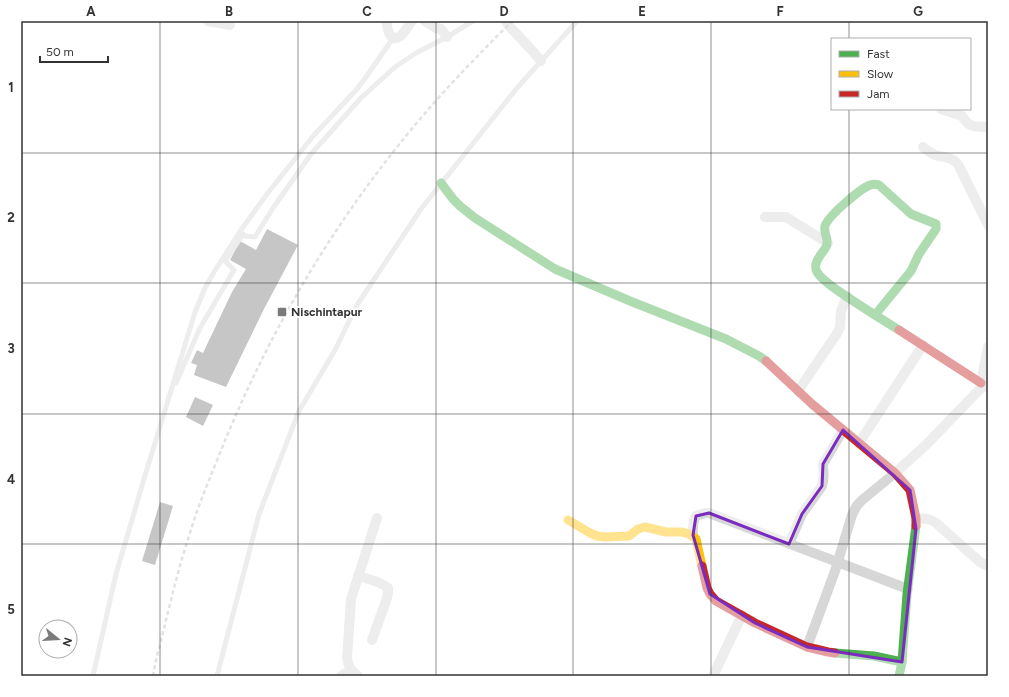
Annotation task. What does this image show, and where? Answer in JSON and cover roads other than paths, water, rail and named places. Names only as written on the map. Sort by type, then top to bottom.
[{"type":"street","points":[[208,21],[230,25]]},
{"type":"street","points":[[386,21],[390,35],[393,38],[401,36],[412,21]]},
{"type":"street","points":[[425,21],[436,28],[441,29],[447,37]]},
{"type":"street","points":[[506,21],[541,61]]},
{"type":"street","points":[[944,110],[962,116],[969,125],[988,127]]},
{"type":"street","points":[[923,147],[928,152],[956,161],[988,225]]},
{"type":"street","points":[[441,184],[446,193],[470,215],[555,269],[630,301],[722,337],[759,356],[812,404],[895,474],[910,490],[916,518],[916,529],[908,589],[902,662],[899,676]]},
{"type":"street","points":[[875,315],[911,271],[922,250],[934,234],[936,224],[910,214],[879,185],[874,184],[868,186],[830,217],[824,228],[828,238],[828,243],[816,264],[816,274],[854,302],[983,385]]},
{"type":"street","points":[[765,217],[786,217],[828,243]]},
{"type":"street","points":[[798,391],[838,332],[841,311],[847,296]]},
{"type":"street","points":[[859,443],[923,345]]},
{"type":"street","points":[[807,647],[856,507],[926,445],[983,385],[988,347]]},
{"type":"street","points":[[789,544],[802,514],[822,486],[824,481],[823,464],[843,430]]},
{"type":"street","points":[[693,535],[693,524],[696,516],[709,513],[908,589]]},
{"type":"street","points":[[341,676],[354,673],[348,665],[347,658],[351,599],[377,518]]},
{"type":"street","points":[[916,518],[928,519],[935,522],[980,562],[988,566]]},
{"type":"street","points":[[568,520],[590,533],[605,537],[629,536],[636,529],[641,527],[668,532],[690,533],[696,539],[706,588],[716,601],[764,627],[807,647],[828,652],[874,656],[902,662]]},
{"type":"street","points":[[358,576],[379,583],[388,588],[387,598],[372,640]]},
{"type":"street","points":[[715,675],[742,615]]},
{"type":"lane","points":[[165,410],[200,328],[234,270],[225,261],[242,234],[245,236],[255,236],[311,154],[361,98],[400,64],[416,53],[447,37],[473,21]]},
{"type":"lane","points":[[217,676],[259,514],[299,412],[335,350],[357,305],[421,209],[517,88],[577,21]]},
{"type":"lane","points":[[93,676],[116,574],[195,312],[205,288],[241,230],[267,194],[314,135],[357,89],[393,38]]},
{"type":"railway","points":[[153,676],[176,581],[200,503],[243,400],[295,297],[325,248],[392,153],[468,66],[513,21]]},
{"type":"place","name":"Nischintapur","points":[[282,312]]}]
